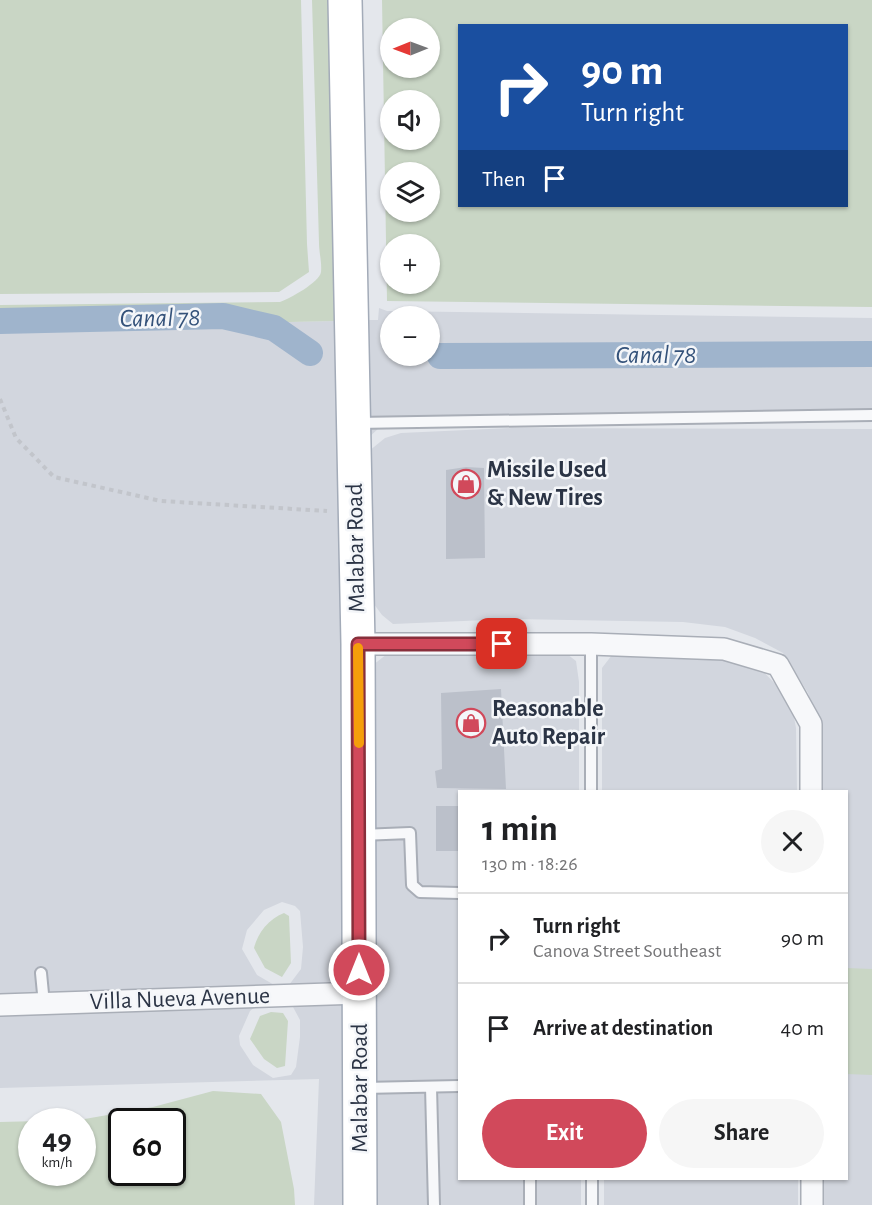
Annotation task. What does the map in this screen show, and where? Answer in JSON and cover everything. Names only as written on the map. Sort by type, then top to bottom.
[{"type":"main road","name":"Malabar Road","points":[[345,0],[358,644],[360,1205]]},
{"type":"street","points":[[358,644],[591,644],[724,649],[778,665],[811,724],[811,790]]},
{"type":"street","name":"Villa Nueva Avenue","points":[[0,1005],[360,993]]},
{"type":"street","points":[[812,1180],[812,1205]]},
{"type":"lane","points":[[353,423],[872,415]]},
{"type":"lane","points":[[591,644],[591,790]]},
{"type":"lane","points":[[358,835],[410,833],[412,885],[420,892],[458,893]]},
{"type":"lane","points":[[41,973],[45,1004]]},
{"type":"lane","points":[[360,1088],[458,1086]]},
{"type":"lane","points":[[431,1087],[434,1205]]},
{"type":"lane","points":[[530,1180],[530,1205]]},
{"type":"lane","points":[[592,1180],[592,1205]]},
{"type":"path","points":[[0,399],[16,438],[54,477],[161,501],[355,513]]},
{"type":"shaded area","points":[[380,308],[380,366],[440,366],[440,312],[872,318],[872,419],[398,423],[379,428],[367,439],[365,320],[378,320]]},
{"type":"shaded area","points":[[337,321],[344,644],[346,1205],[314,1205],[319,1079],[0,1088],[0,328]],"holes":[[[282,902],[295,906],[300,911],[303,947],[301,969],[289,985],[283,987],[276,986],[257,975],[242,949],[247,930],[264,910]],[[287,1003],[293,1007],[300,1020],[296,1067],[291,1075],[273,1078],[253,1065],[240,1045],[239,1036],[250,1011],[256,1006]]]},
{"type":"shaded area","points":[[512,428],[872,429],[872,1205],[820,1205],[820,1180],[848,1180],[848,790],[820,790],[820,729],[808,693],[783,653],[755,638],[725,627],[683,622],[512,619],[393,624],[382,615],[371,600],[369,451],[385,438],[401,433]]},
{"type":"shaded area","points":[[690,646],[759,667],[782,691],[793,712],[796,728],[797,790],[602,790],[602,668],[615,651]]},
{"type":"shaded area","points":[[559,648],[576,661],[579,682],[579,790],[458,790],[458,1180],[581,1180],[581,1205],[374,1205],[373,665],[387,654]]},
{"type":"shaded area","points":[[604,1180],[798,1180],[798,1205],[604,1205]]},
{"type":"green space","points":[[0,0],[301,0],[309,272],[279,292],[0,294]]},
{"type":"green space","points":[[312,0],[331,0],[337,321],[0,328],[0,305],[280,302],[297,294],[319,276],[321,269]]},
{"type":"green space","points":[[382,0],[872,0],[872,307],[387,301],[387,294],[440,294],[440,234],[386,234],[386,222],[440,222],[440,162],[385,162],[384,150],[440,150],[440,90],[383,90],[383,78],[440,78],[440,18],[382,18]]},
{"type":"green space","points":[[284,913],[289,916],[291,963],[282,977],[265,968],[254,948],[265,927]]},
{"type":"green space","points":[[848,968],[872,969],[872,1075],[848,1074]]},
{"type":"green space","points":[[271,1012],[283,1013],[288,1021],[285,1066],[277,1068],[264,1059],[250,1039],[260,1016]]},
{"type":"green space","points":[[213,1091],[261,1094],[281,1122],[295,1205],[0,1205],[0,1122],[18,1122],[18,1186],[96,1186],[96,1117],[108,1115],[108,1186],[186,1186],[186,1108],[147,1108]]},
{"type":"building","points":[[466,467],[484,468],[485,558],[446,559],[446,470]]},
{"type":"building","points":[[501,689],[506,789],[437,788],[435,771],[442,769],[441,693]]},
{"type":"building","points":[[436,806],[458,806],[458,851],[436,851]]},
{"type":"waterway","name":"Canal 78","points":[[0,321],[223,316],[274,328],[310,353]]},
{"type":"waterway","name":"Canal 78","points":[[440,356],[872,354]]},
{"type":"slow traffic","points":[[358,648],[359,743]]},
{"type":"place","name":"Missile Used & New Tires","points":[[466,484]]},
{"type":"place","name":"Reasonable Auto Repair","points":[[471,723]]},
{"type":"route","points":[[359,970],[358,644],[502,644]]}]
